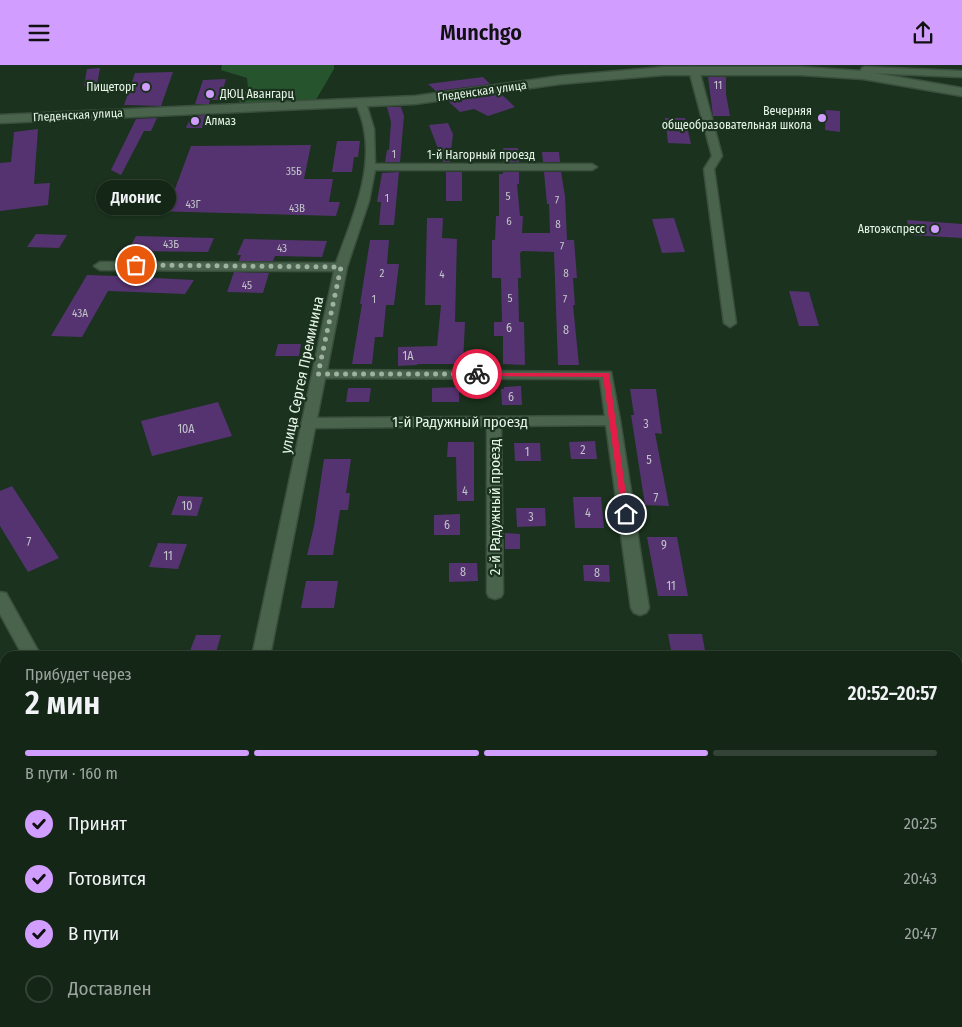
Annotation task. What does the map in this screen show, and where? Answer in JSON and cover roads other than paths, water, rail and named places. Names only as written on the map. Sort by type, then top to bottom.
[{"type":"main road","name":"Гледенская улица","points":[[0,119],[415,100],[560,80],[694,70],[800,71],[863,75],[962,92]]},
{"type":"street","points":[[694,70],[717,156],[709,169],[730,323]]},
{"type":"street","points":[[863,75],[865,70],[962,74]]},
{"type":"street","name":"улица Сергея Преминина","points":[[262,651],[341,267],[361,209],[370,167],[370,132],[361,103]]},
{"type":"street","name":"1-й Нагорный проезд","points":[[370,167],[592,167]]},
{"type":"street","points":[[100,266],[341,267]]},
{"type":"street","points":[[318,374],[606,375],[640,608]]},
{"type":"street","name":"1-й Радужный проезд","points":[[308,423],[613,420]]},
{"type":"street","name":"2-й Радужный проезд","points":[[494,422],[495,593]]},
{"type":"street","points":[[0,598],[5,621],[28,651]]},
{"type":"place","name":"Пищеторг","points":[[146,87]]},
{"type":"place","name":"ДЮЦ Авангарц","points":[[210,94]]},
{"type":"place","name":"Вечерняя общеобразовательная школа","points":[[822,118]]},
{"type":"place","name":"Алмаз","points":[[195,121]]},
{"type":"place","name":"Автоэкспресс","points":[[935,229]]},
{"type":"place","name":"Дионис","points":[[136,265]]}]
